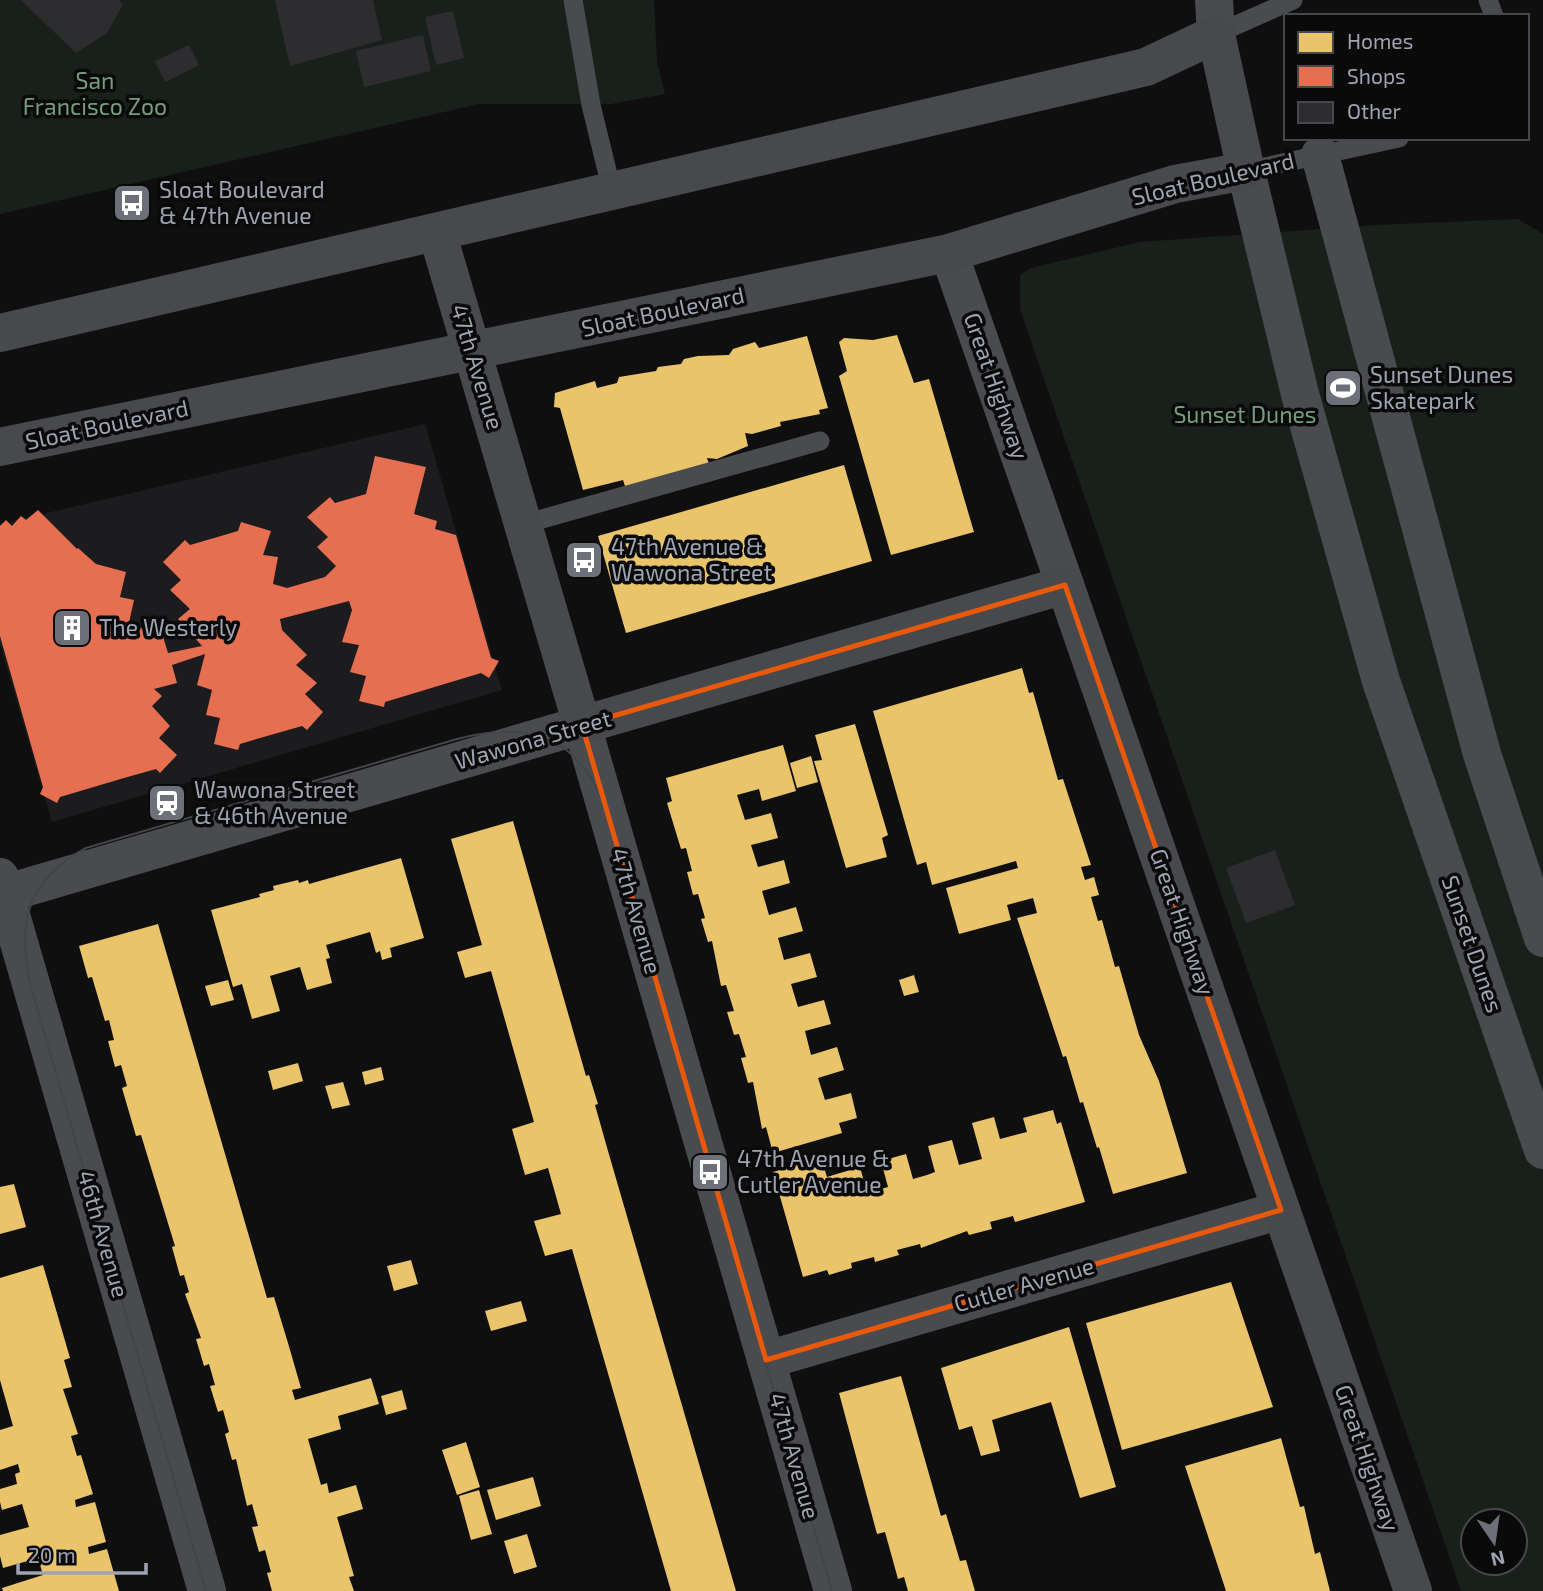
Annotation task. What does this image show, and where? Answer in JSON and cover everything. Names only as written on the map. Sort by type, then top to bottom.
[{"type":"street","points":[[0,332],[1146,67],[1215,17],[1246,171]]},
{"type":"street","points":[[1320,155],[1482,754],[1543,938]]},
{"type":"street","name":"Sloat Boulevard","points":[[0,447],[949,253],[1175,184],[1246,171]]},
{"type":"street","name":"Sunset Dunes","points":[[1246,171],[1300,394],[1381,681],[1543,1150]]},
{"type":"street","name":"47th Avenue","points":[[437,232],[833,1591]]},
{"type":"street","name":"Great Highway","points":[[949,253],[1413,1591]]},
{"type":"street","name":"Wawona Street","points":[[2,888],[582,725],[1065,585]]},
{"type":"street","name":"46th Avenue","points":[[2,888],[207,1591]]},
{"type":"street","name":"Cutler Avenue","points":[[766,1360],[1281,1210]]},
{"type":"lane","points":[[573,0],[591,105],[612,191]]},
{"type":"lane","points":[[1215,17],[1292,0]]},
{"type":"lane","name":"Sloat Boulevard","points":[[1246,171],[1390,140]]},
{"type":"lane","points":[[524,524],[820,441]]},
{"type":"highlighted area","points":[[1065,585],[1281,1210],[766,1360],[582,725]]},
{"type":"shaded area","name":"The Westerly","points":[[425,424],[502,690],[52,822],[0,644],[0,524]]},
{"type":"green space","name":"San Francisco Zoo","points":[[0,0],[654,0],[657,61],[665,94],[611,104],[479,104],[0,214]]},
{"type":"green space","name":"Sunset Dunes","points":[[1518,219],[1543,234],[1543,1591],[1461,1591],[1020,309],[1020,275],[1031,268],[1140,242],[1376,225]]},
{"type":"building: Homes","points":[[897,335],[914,383],[929,379],[974,532],[891,555],[839,376],[847,371],[839,342],[844,338],[873,340]]},
{"type":"building: Homes","points":[[807,336],[828,408],[819,410],[820,414],[780,422],[781,426],[752,434],[745,433],[748,446],[717,459],[707,458],[709,464],[626,489],[623,480],[583,490],[560,408],[554,407],[555,393],[595,381],[597,388],[617,383],[619,377],[656,371],[658,367],[681,364],[684,359],[729,355],[733,349],[755,342],[759,348]]},
{"type":"building: Homes","points":[[844,465],[872,561],[626,633],[598,536]]},
{"type":"building: Homes","points":[[1022,668],[1029,693],[1033,692],[1058,780],[1063,779],[1091,865],[1081,867],[1085,880],[1094,877],[1099,895],[1091,897],[1098,921],[1102,920],[1115,967],[1119,966],[1139,1035],[1159,1081],[1187,1173],[1113,1194],[1083,1102],[1080,1103],[1066,1056],[1063,1057],[1017,918],[1037,913],[1033,898],[1007,905],[1011,920],[959,934],[946,888],[1018,868],[1016,861],[932,885],[926,862],[917,865],[873,711]]},
{"type":"building: Homes","points":[[855,724],[888,835],[882,838],[887,857],[846,868],[814,761],[822,760],[815,735]]},
{"type":"building: Homes","points":[[783,745],[796,791],[762,801],[759,789],[737,795],[745,820],[771,813],[778,838],[751,845],[758,867],[784,860],[790,883],[762,891],[769,915],[796,907],[803,931],[778,938],[784,960],[810,953],[817,977],[791,984],[798,1007],[824,1000],[831,1024],[805,1031],[811,1055],[837,1047],[844,1070],[818,1078],[825,1100],[851,1093],[857,1118],[839,1123],[842,1133],[773,1153],[766,1127],[762,1129],[753,1082],[748,1083],[741,1058],[746,1057],[739,1034],[734,1035],[727,1012],[734,1011],[726,985],[721,986],[712,941],[708,942],[701,919],[705,918],[698,894],[693,895],[687,872],[692,871],[686,848],[681,849],[667,803],[672,801],[666,778]]},
{"type":"building: Homes","points":[[811,756],[818,782],[797,788],[790,763]]},
{"type":"building: Homes","points":[[513,821],[586,1076],[589,1075],[598,1104],[595,1105],[608,1151],[736,1591],[671,1591],[572,1249],[545,1256],[534,1221],[561,1214],[548,1168],[525,1175],[512,1129],[534,1122],[491,971],[465,978],[457,952],[482,945],[451,839]]},
{"type":"building: Homes","points":[[401,858],[424,938],[390,948],[392,957],[382,960],[380,951],[376,953],[370,932],[326,945],[330,958],[326,959],[332,983],[307,990],[300,967],[270,976],[280,1011],[252,1019],[242,984],[233,987],[211,910],[260,897],[259,894],[274,890],[273,886],[298,880],[299,883],[308,880],[309,884]]},
{"type":"building: Homes","points":[[158,924],[267,1298],[274,1297],[301,1388],[292,1390],[295,1400],[371,1378],[379,1404],[338,1416],[341,1429],[308,1439],[321,1485],[327,1483],[329,1493],[356,1485],[363,1509],[337,1517],[354,1576],[349,1577],[354,1591],[272,1591],[267,1573],[271,1572],[265,1550],[259,1552],[252,1527],[258,1526],[252,1504],[247,1506],[236,1459],[232,1460],[225,1434],[229,1432],[223,1410],[218,1412],[210,1386],[215,1385],[209,1364],[204,1366],[196,1339],[201,1338],[185,1294],[189,1292],[184,1275],[180,1276],[172,1247],[175,1246],[141,1135],[136,1136],[122,1088],[127,1086],[121,1065],[115,1067],[108,1041],[114,1040],[109,1020],[105,1021],[92,977],[88,978],[79,946]]},
{"type":"building: Homes","points":[[914,975],[919,992],[904,996],[899,980]]},
{"type":"building: Homes","points":[[228,980],[234,1000],[211,1006],[205,986]]},
{"type":"building: Homes","points":[[298,1063],[303,1081],[273,1090],[268,1071]]},
{"type":"building: Homes","points":[[381,1067],[384,1080],[365,1085],[362,1072]]},
{"type":"building: Homes","points":[[343,1082],[350,1105],[332,1109],[325,1086]]},
{"type":"building: Homes","points":[[1053,1110],[1057,1124],[1061,1122],[1085,1202],[1015,1222],[1013,1216],[990,1222],[992,1229],[969,1235],[967,1231],[921,1248],[920,1244],[897,1250],[899,1255],[875,1262],[874,1257],[851,1263],[852,1268],[829,1275],[827,1270],[803,1277],[773,1172],[821,1158],[827,1177],[860,1167],[867,1193],[888,1187],[881,1161],[906,1154],[913,1179],[927,1175],[935,1172],[928,1146],[952,1140],[959,1165],[982,1159],[972,1123],[994,1117],[1000,1139],[1027,1132],[1023,1118]]},
{"type":"building: Homes","points":[[14,1184],[26,1227],[0,1234],[0,1187]]},
{"type":"building: Homes","points":[[411,1260],[418,1284],[394,1291],[387,1266]]},
{"type":"building: Homes","points":[[43,1265],[70,1358],[64,1360],[72,1387],[63,1389],[78,1434],[71,1436],[77,1456],[81,1455],[93,1494],[75,1500],[76,1507],[95,1502],[106,1542],[88,1547],[89,1554],[107,1549],[119,1591],[3,1591],[2,1588],[43,1575],[38,1558],[3,1568],[0,1556],[0,1535],[29,1527],[22,1504],[2,1510],[0,1502],[0,1489],[17,1484],[15,1474],[20,1472],[18,1464],[0,1470],[0,1430],[13,1426],[0,1380],[0,1278]]},
{"type":"building: Homes","points":[[1231,1282],[1273,1407],[1122,1450],[1086,1323]]},
{"type":"building: Homes","points":[[521,1301],[527,1321],[491,1331],[485,1311]]},
{"type":"building: Homes","points":[[1069,1327],[1116,1487],[1080,1498],[1051,1402],[992,1420],[1000,1451],[981,1456],[972,1426],[959,1430],[941,1368]]},
{"type":"building: Homes","points":[[901,1376],[941,1516],[946,1514],[960,1561],[966,1560],[975,1591],[908,1591],[904,1577],[898,1579],[885,1532],[877,1534],[839,1393]]},
{"type":"building: Homes","points":[[402,1390],[407,1409],[386,1415],[381,1396]]},
{"type":"building: Homes","points":[[1281,1438],[1300,1507],[1304,1506],[1315,1554],[1320,1552],[1330,1591],[1226,1591],[1185,1466]]},
{"type":"building: Homes","points":[[466,1442],[480,1487],[457,1495],[442,1450]]},
{"type":"building: Homes","points":[[533,1477],[541,1506],[496,1520],[487,1490]]},
{"type":"building: Homes","points":[[479,1490],[492,1534],[471,1540],[459,1496]]},
{"type":"building: Homes","points":[[527,1534],[537,1567],[514,1574],[504,1541]]},
{"type":"building: Shops","name":"The Westerly","points":[[375,456],[426,467],[414,514],[437,521],[435,529],[456,535],[491,658],[499,661],[489,678],[481,673],[385,702],[384,707],[359,701],[366,676],[350,672],[359,645],[342,642],[352,610],[349,601],[280,619],[282,630],[307,655],[296,665],[317,683],[305,694],[323,712],[307,730],[302,726],[250,741],[240,744],[238,750],[214,744],[220,718],[206,715],[212,690],[197,685],[205,654],[172,665],[177,683],[154,689],[162,696],[152,706],[170,726],[159,738],[177,755],[160,773],[156,769],[124,778],[60,797],[57,803],[40,794],[43,787],[0,636],[0,526],[6,520],[12,526],[21,516],[26,520],[38,510],[96,564],[126,572],[120,597],[134,600],[128,627],[161,630],[168,653],[202,646],[178,619],[190,609],[170,590],[181,580],[163,562],[185,540],[190,545],[238,531],[241,522],[271,531],[263,555],[278,557],[273,584],[287,588],[325,577],[336,566],[317,547],[328,537],[307,517],[330,497],[335,503],[366,494]]},
{"type":"building: Other","points":[[21,0],[119,0],[123,4],[107,33],[76,53]]},
{"type":"building: Other","points":[[275,0],[373,0],[382,40],[290,66]]},
{"type":"building: Other","points":[[453,11],[464,58],[436,65],[425,17]]},
{"type":"building: Other","points":[[423,35],[431,71],[364,87],[356,51]]},
{"type":"building: Other","points":[[189,45],[199,65],[165,82],[155,61]]},
{"type":"building: Other","points":[[1275,850],[1295,905],[1246,923],[1226,868]]},
{"type":"tram line","points":[[206,1591],[31,987],[25,943],[30,906],[50,875],[86,848],[457,739],[504,732],[525,733],[561,746],[577,759],[602,799],[832,1591]]},
{"type":"place","name":"Sloat Boulevard & 47th Avenue","points":[[132,203]]},
{"type":"place","name":"Sunset Dunes Skatepark","points":[[1343,388]]},
{"type":"place","name":"47th Avenue & Wawona Street","points":[[584,560]]},
{"type":"place","name":"The Westerly","points":[[72,628]]},
{"type":"place","name":"Wawona Street & 46th Avenue","points":[[167,803]]},
{"type":"place","name":"47th Avenue & Cutler Avenue","points":[[710,1172]]}]
